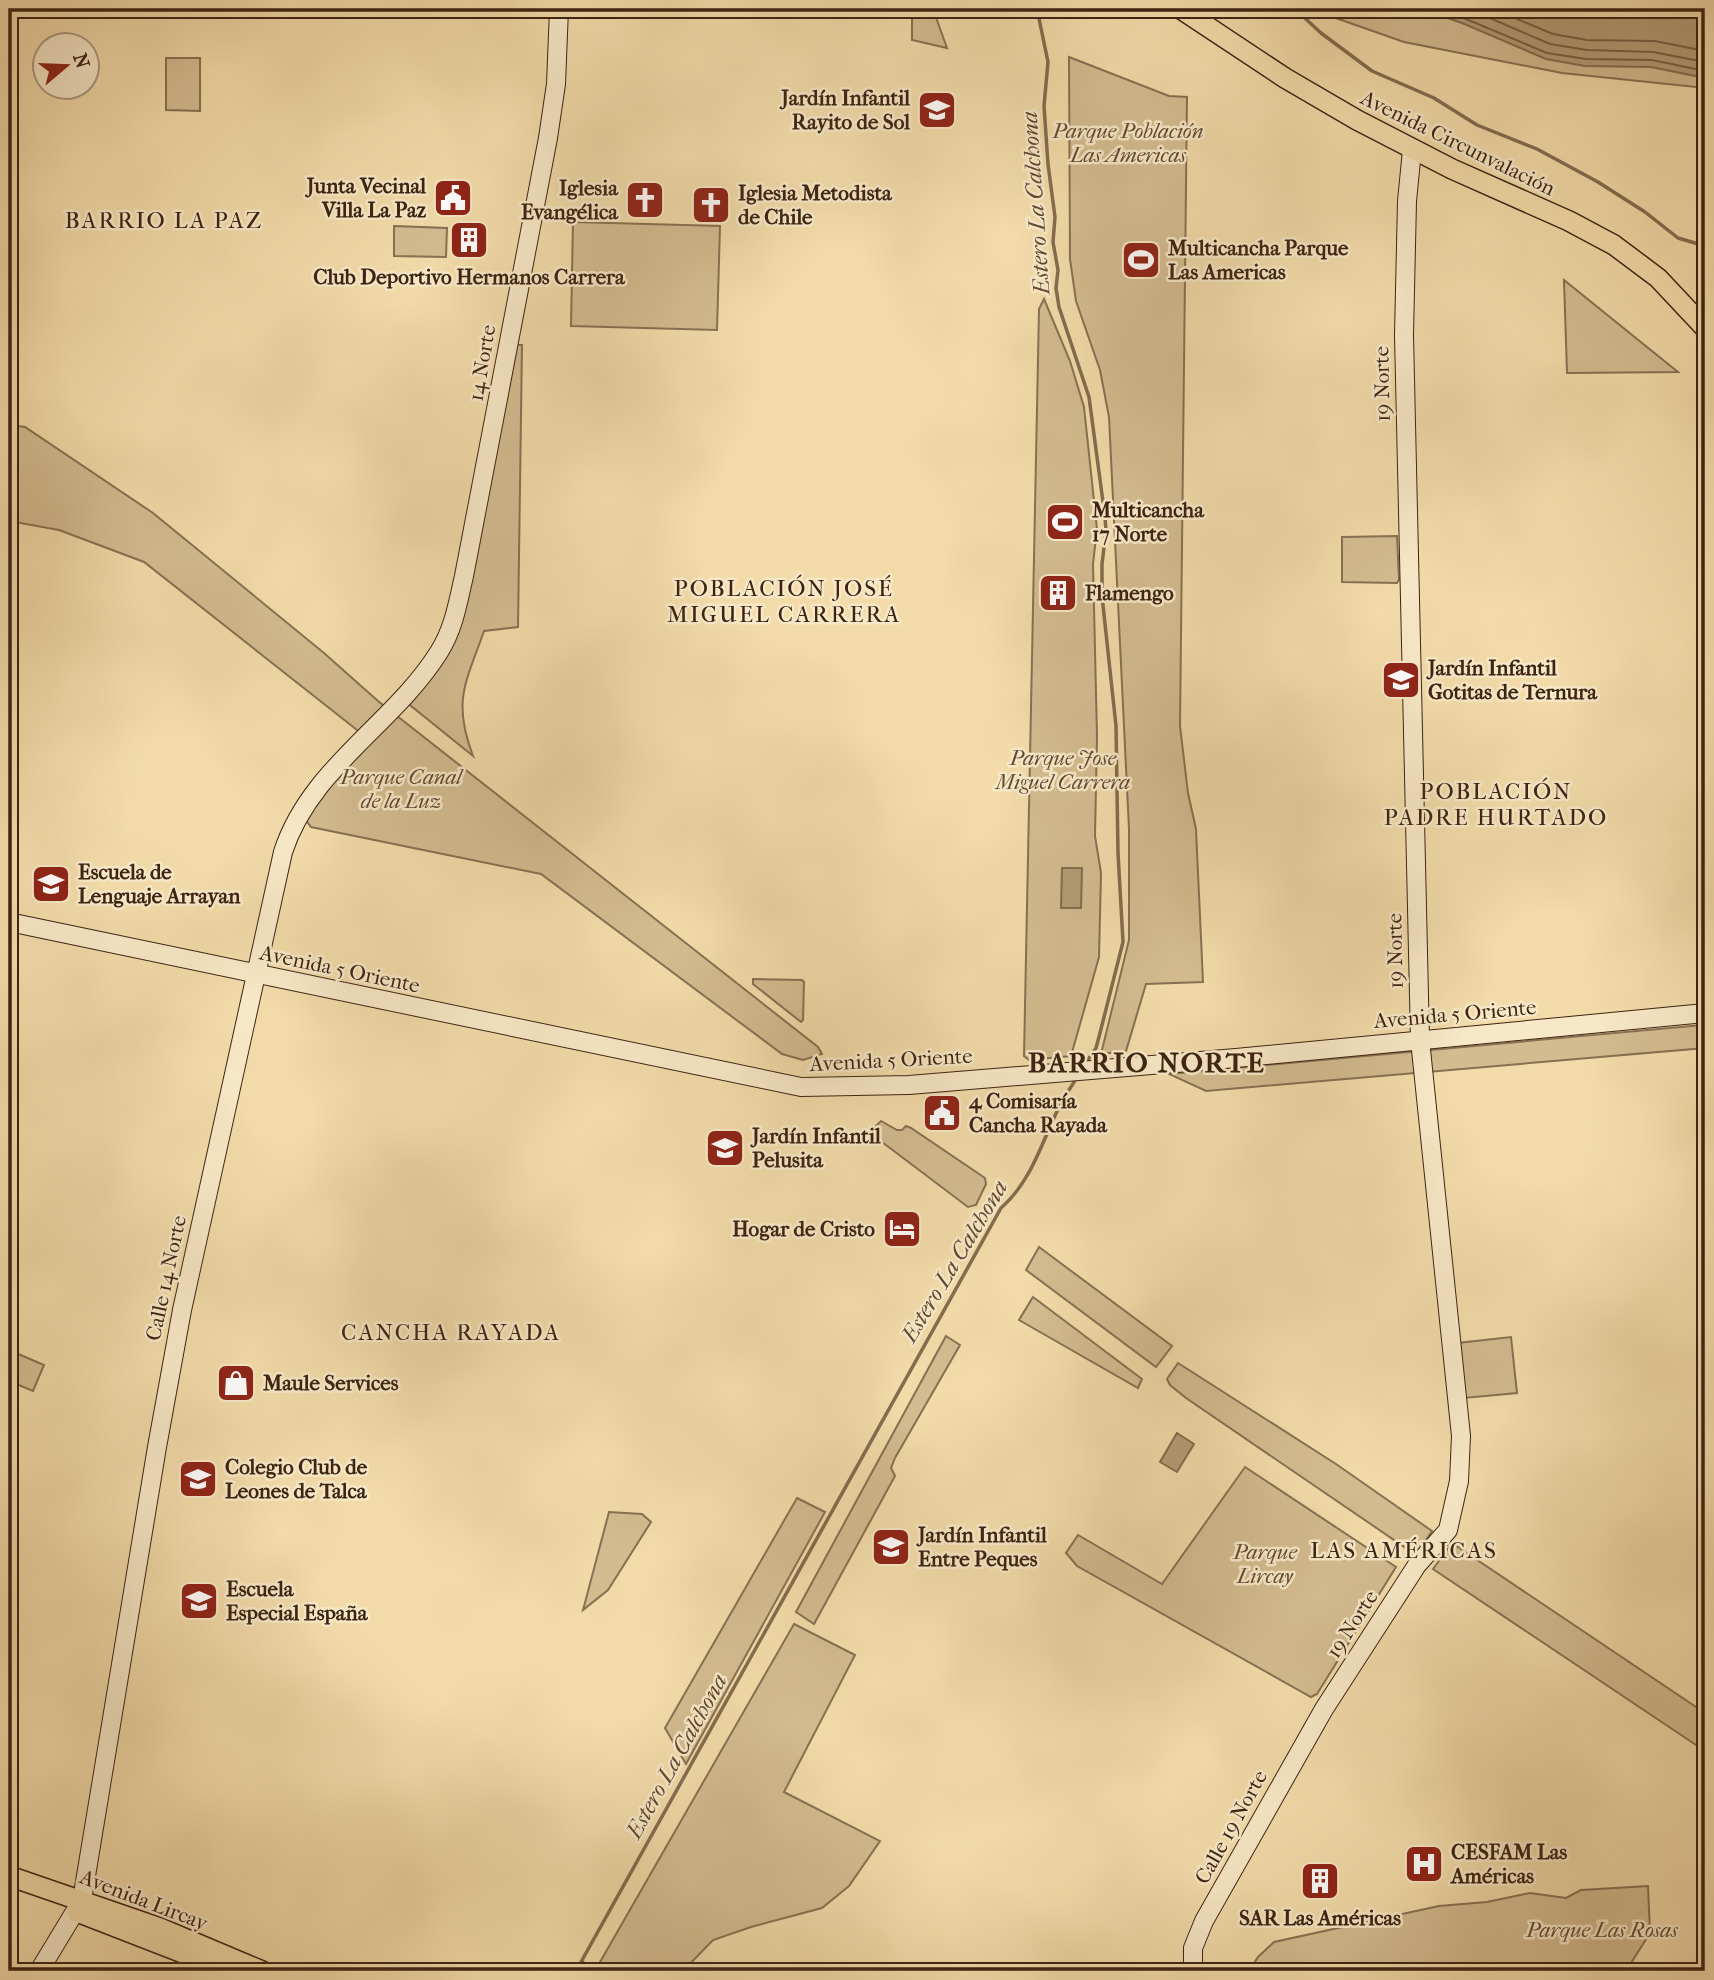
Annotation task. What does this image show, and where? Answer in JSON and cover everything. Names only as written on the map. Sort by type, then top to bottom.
[{"type":"main road","name":"Avenida Circunvalación","points":[[1181,9],[1285,78],[1412,150],[1569,221],[1614,245],[1658,278],[1705,328]]},
{"type":"main road","name":"Avenida Lircay","points":[[9,1876],[229,1971]]},
{"type":"main road","name":"Avenida Lircay","points":[[9,1881],[79,1906],[159,1927],[262,1971]]},
{"type":"street","name":"14 Norte","points":[[394,706],[429,667],[453,624],[548,138],[556,84],[559,9]]},
{"type":"street","name":"19 Norte","points":[[1324,1709],[1417,1565],[1448,1530],[1459,1481],[1461,1436],[1420,1040],[1404,335],[1407,201],[1412,150]]},
{"type":"street","name":"Calle 14 Norte","points":[[79,1906],[164,1403],[198,1234],[283,852],[295,823],[316,789],[394,706]]},
{"type":"street","name":"Avenida 5 Oriente","points":[[9,922],[792,1086],[883,1086],[1062,1072],[1705,1013]]},
{"type":"street","name":"Calle 19 Norte","points":[[1193,1971],[1193,1948],[1200,1929],[1324,1709]]},
{"type":"street","points":[[39,1971],[79,1906]]},
{"type":"green space","points":[[912,9],[933,9],[947,48],[912,40]]},
{"type":"green space","points":[[1310,9],[1705,9],[1705,88],[1562,73],[1404,42]]},
{"type":"green space","name":"Parque Población Las Americas","points":[[1069,57],[1169,96],[1187,97],[1180,726],[1188,793],[1196,829],[1203,982],[1146,984],[1126,1051],[1101,1054],[1129,940],[1129,829],[1109,417],[1100,370],[1076,301],[1070,259]]},
{"type":"green space","points":[[166,58],[200,58],[200,111],[166,110]]},
{"type":"green space","points":[[573,222],[720,226],[717,330],[571,326]]},
{"type":"green space","points":[[394,226],[447,228],[446,257],[394,256]]},
{"type":"green space","points":[[1564,280],[1678,372],[1567,373]]},
{"type":"green space","name":"Parque Jose Miguel Carrera","points":[[1044,299],[1070,361],[1084,407],[1097,529],[1093,564],[1097,736],[1095,836],[1101,873],[1099,957],[1071,1056],[1029,1060],[1024,1056],[1039,309]]},
{"type":"green space","points":[[512,345],[522,345],[518,627],[484,631],[467,679],[463,720],[473,756],[400,697],[451,637]]},
{"type":"green space","name":"Parque Canal de la Luz","points":[[18,426],[25,427],[153,513],[324,653],[378,701],[818,1047],[822,1054],[803,1060],[782,1054],[541,874],[311,827],[305,819],[317,799],[371,741],[144,562],[59,530],[9,521],[9,442]]},
{"type":"green space","points":[[1397,536],[1397,583],[1342,582],[1342,537]]},
{"type":"green space","points":[[753,979],[802,980],[803,1020],[801,1022],[753,984]]},
{"type":"green space","points":[[1702,1025],[1705,1048],[1206,1091],[1169,1074]]},
{"type":"green space","points":[[881,1121],[897,1130],[906,1126],[911,1128],[985,1178],[986,1184],[976,1205],[968,1207],[874,1136],[873,1129]]},
{"type":"green space","points":[[1039,1247],[1172,1346],[1156,1367],[1026,1270]]},
{"type":"green space","points":[[1033,1297],[1142,1379],[1138,1388],[1019,1320]]},
{"type":"green space","points":[[946,1336],[960,1345],[895,1458],[891,1468],[895,1476],[814,1624],[796,1612]]},
{"type":"green space","points":[[1511,1337],[1517,1393],[1464,1398],[1458,1343]]},
{"type":"green space","points":[[9,1350],[44,1365],[33,1391],[9,1381]]},
{"type":"green space","points":[[1178,1363],[1336,1464],[1432,1531],[1416,1555],[1186,1398],[1170,1385],[1167,1379]]},
{"type":"green space","name":"Parque Lircay","points":[[1245,1467],[1396,1567],[1317,1694],[1311,1697],[1077,1566],[1066,1553],[1078,1535],[1162,1584]]},
{"type":"green space","points":[[797,1498],[825,1512],[686,1764],[665,1728]]},
{"type":"green space","points":[[609,1512],[642,1514],[651,1522],[608,1590],[583,1610]]},
{"type":"green space","points":[[1452,1543],[1705,1713],[1705,1751],[1433,1569]]},
{"type":"green space","points":[[794,1624],[855,1655],[784,1792],[880,1841],[849,1886],[822,1908],[713,1940],[683,1971],[597,1971],[596,1969]]},
{"type":"green space","name":"Parque Las Rosas","points":[[1648,1886],[1650,1933],[1626,1971],[1249,1971],[1258,1957],[1274,1942],[1439,1906],[1487,1902],[1530,1893],[1566,1898],[1581,1890]]},
{"type":"water","points":[[1406,9],[1705,9],[1705,78],[1651,67],[1585,66],[1546,59],[1462,23],[1439,15]]},
{"type":"water","points":[[1062,868],[1082,868],[1081,908],[1061,908]]},
{"type":"water","points":[[1177,1433],[1194,1444],[1177,1472],[1160,1462]]},
{"type":"waterway","name":"Estero La Calchona","points":[[1037,9],[1048,62],[1044,106],[1055,217],[1053,242],[1058,270],[1056,288],[1059,307],[1089,397],[1105,517],[1102,596],[1116,726],[1118,853],[1123,942],[1096,1048],[1085,1064]]},
{"type":"waterway","points":[[1295,9],[1321,33],[1372,71],[1434,98],[1477,125],[1537,149],[1598,182],[1645,212],[1678,238],[1705,246]]},
{"type":"waterway","name":"Estero La Calchona","points":[[576,1971],[1001,1208],[1029,1173],[1060,1105],[1077,1077]]},
{"type":"waterway","points":[[582,1961],[589,1971]]},
{"type":"place","name":"Jardín Infantil Rayito de Sol","points":[[937,110]]},
{"type":"place","name":"Junta Vecinal Villa La Paz","points":[[453,198]]},
{"type":"place","name":"Iglesia Evangélica","points":[[645,200]]},
{"type":"place","name":"Iglesia Metodista de Chile","points":[[711,205]]},
{"type":"place","name":"Club Deportivo Hermanos Carrera","points":[[469,240]]},
{"type":"place","name":"Multicancha Parque Las Americas","points":[[1141,260]]},
{"type":"place","name":"Multicancha 17 Norte","points":[[1065,522]]},
{"type":"place","name":"Flamengo","points":[[1058,593]]},
{"type":"place","name":"Jardín Infantil Gotitas de Ternura","points":[[1401,680]]},
{"type":"place","name":"Escuela de Lenguaje Arrayan","points":[[51,884]]},
{"type":"place","name":"4 Comisaría Cancha Rayada","points":[[942,1113]]},
{"type":"place","name":"Jardín Infantil Pelusita","points":[[725,1148]]},
{"type":"place","name":"Hogar de Cristo","points":[[902,1229]]},
{"type":"place","name":"Maule Services","points":[[236,1383]]},
{"type":"place","name":"Colegio Club de Leones de Talca","points":[[198,1479]]},
{"type":"place","name":"Jardín Infantil Entre Peques","points":[[891,1547]]},
{"type":"place","name":"Escuela Especial España","points":[[199,1601]]},
{"type":"place","name":"CESFAM Las Américas","points":[[1424,1864]]},
{"type":"place","name":"SAR Las Américas","points":[[1320,1881]]},
{"type":"district","name":"BARRIO LA PAZ","points":[[164,220]]},
{"type":"district","name":"POBLACIÓN JOSÉ MIGUEL CARRERA","points":[[784,601]]},
{"type":"district","name":"POBLACIÓN PADRE HURTADO","points":[[1496,804]]},
{"type":"district","name":"BARRIO NORTE","points":[[1147,1062]]},
{"type":"district","name":"CANCHA RAYADA","points":[[451,1332]]},
{"type":"district","name":"LAS AMÉRICAS","points":[[1404,1550]]}]
